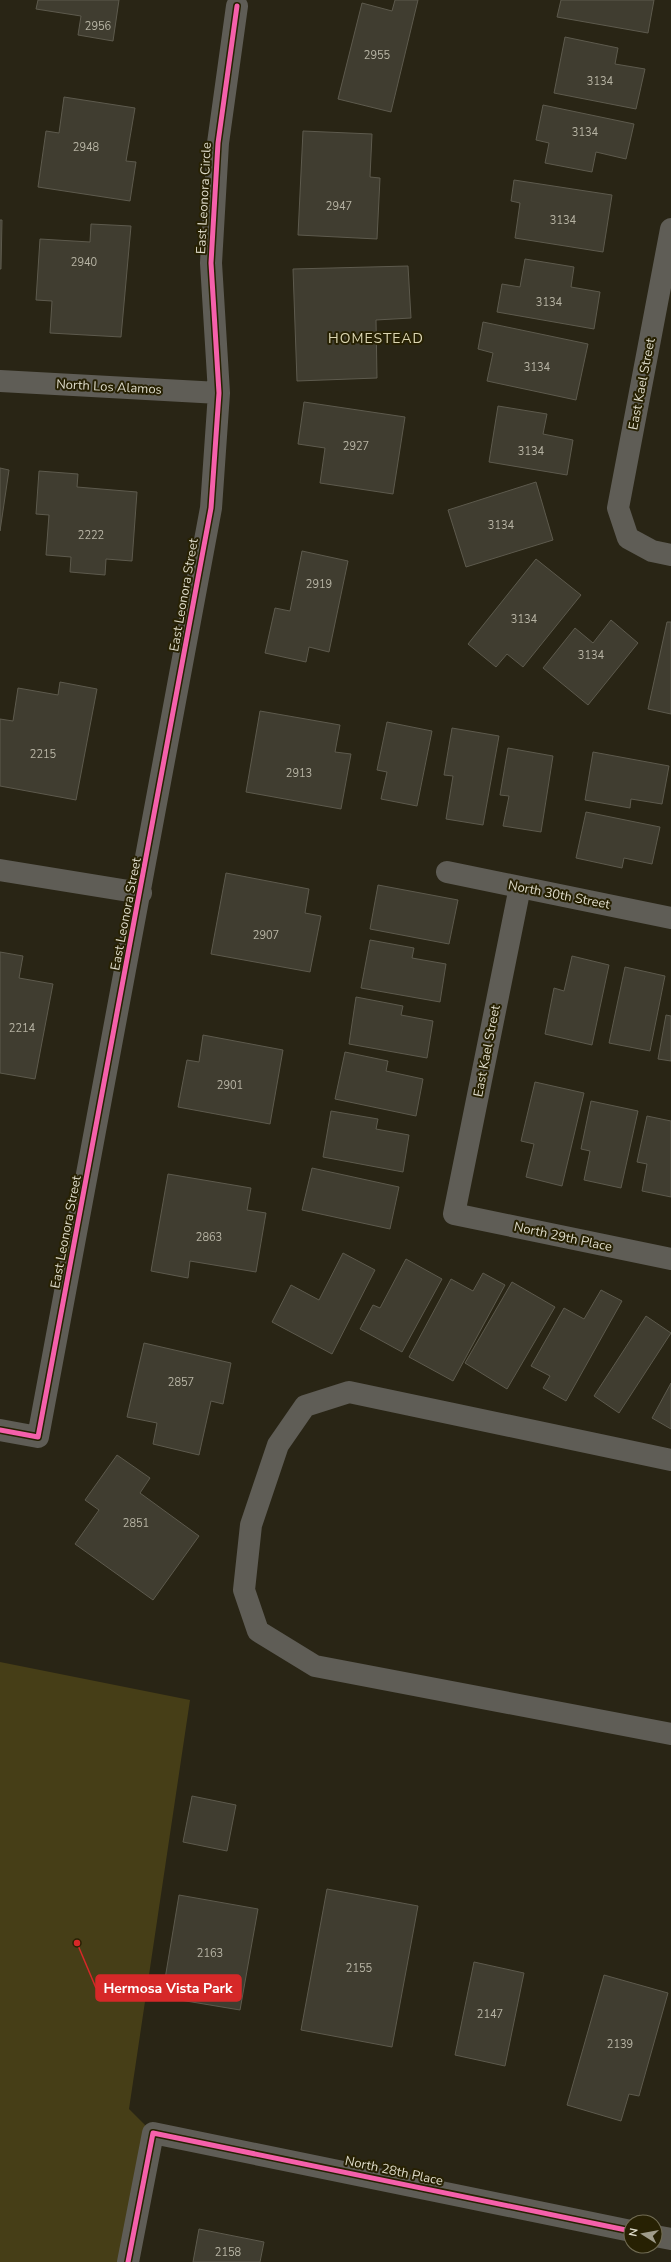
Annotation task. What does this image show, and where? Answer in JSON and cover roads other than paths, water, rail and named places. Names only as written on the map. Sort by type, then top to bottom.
[{"type":"street","name":"East Leonora Circle","points":[[219,393],[211,263],[218,143],[237,6]]},
{"type":"street","name":"East Kael Street","points":[[671,229],[618,508],[628,538],[652,551],[671,555]]},
{"type":"street","name":"North Los Alamos","points":[[0,380],[219,393]]},
{"type":"street","name":"East Leonora Street","points":[[0,1430],[38,1437],[141,893],[211,508],[219,393]]},
{"type":"street","points":[[0,870],[141,893]]},
{"type":"street","name":"North 30th Street","points":[[447,872],[671,918]]},
{"type":"street","name":"East Kael Street","points":[[454,1214],[520,887]]},
{"type":"street","name":"North 29th Place","points":[[454,1214],[671,1259]]},
{"type":"street","points":[[671,1460],[349,1392],[305,1406],[278,1445],[251,1525],[244,1590],[258,1631],[315,1666],[671,1734]]},
{"type":"street","name":"North 28th Place","points":[[128,2262],[153,2133],[623,2229]]},
{"type":"place","name":"Hermosa Vista Park","points":[[77,1943]]},
{"type":"district","name":"HOMESTEAD","points":[[376,338]]}]
